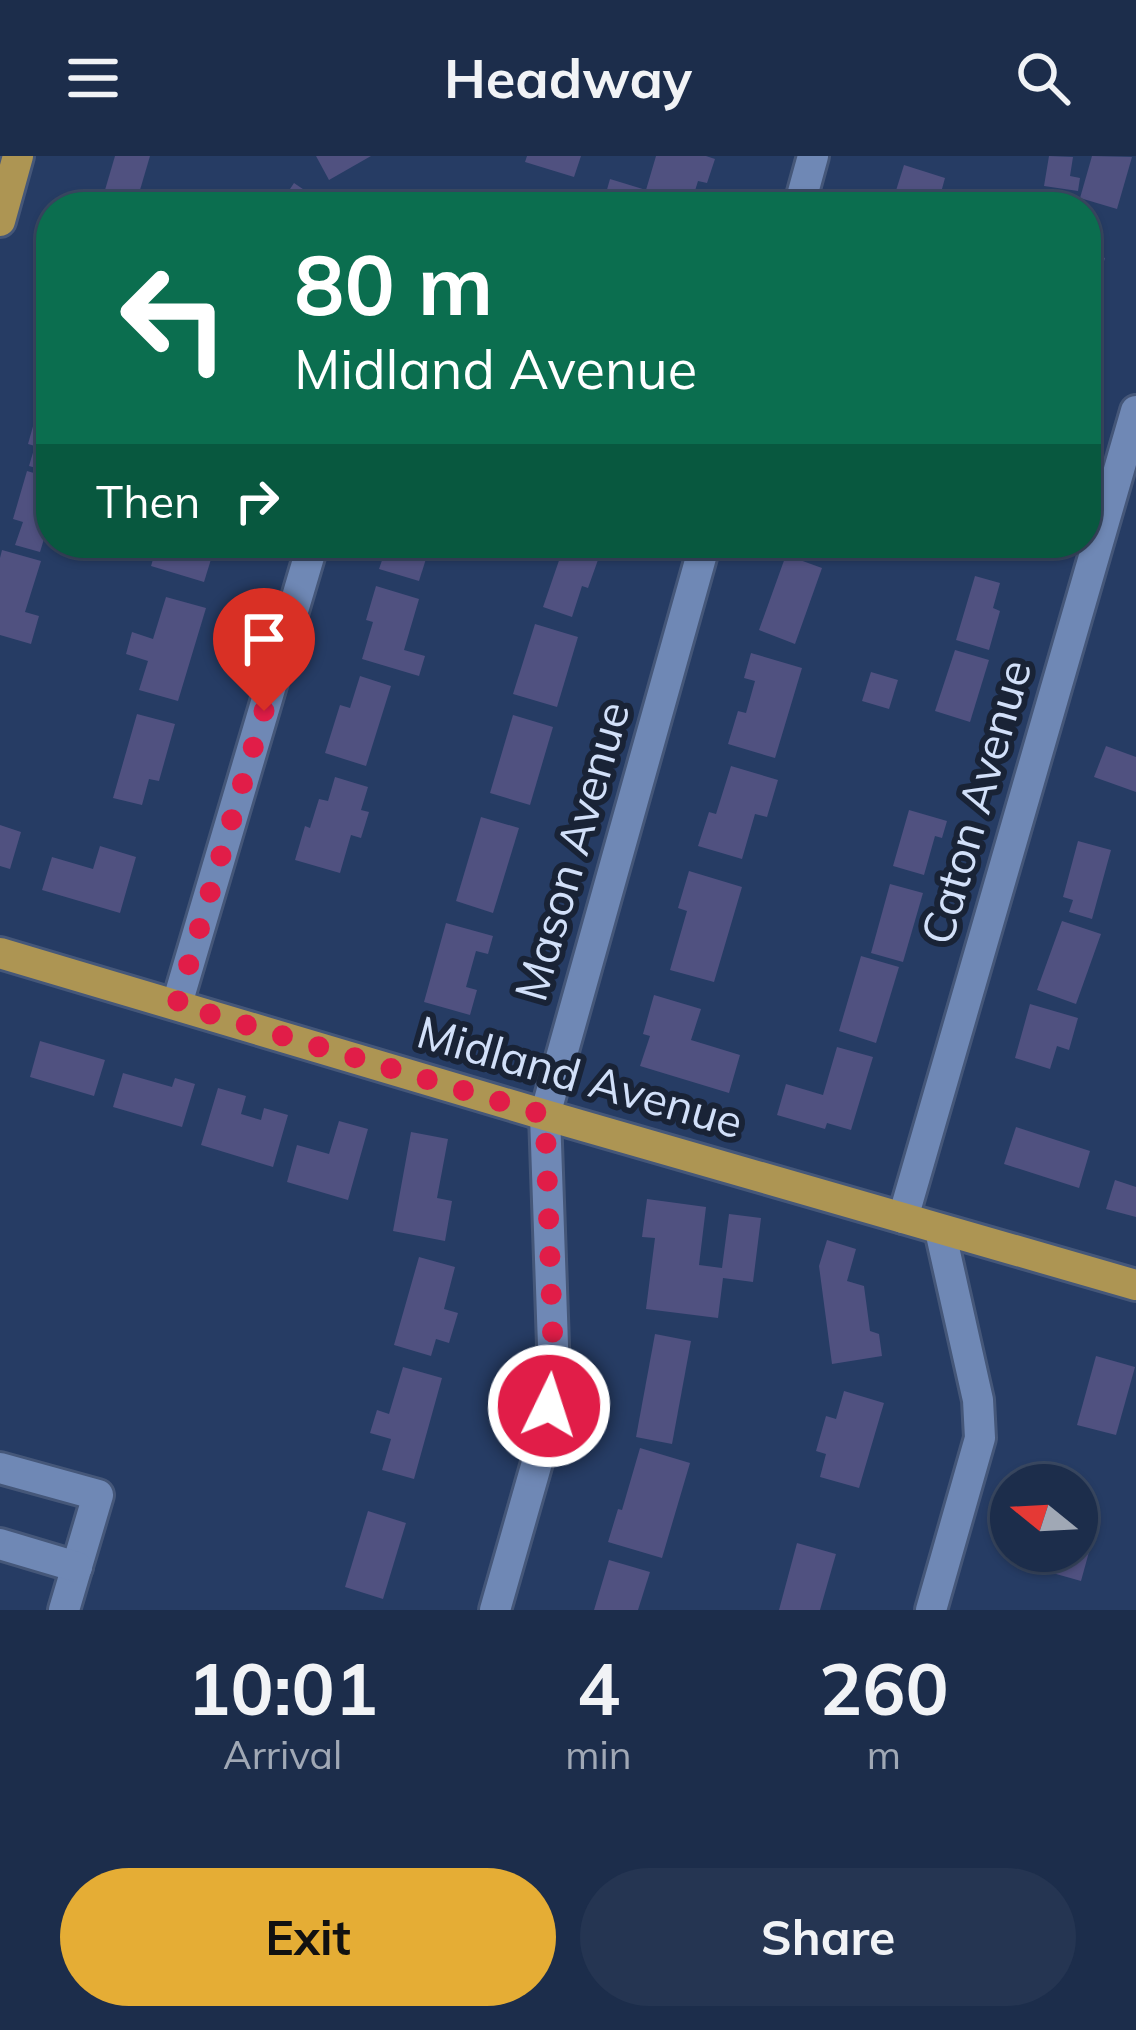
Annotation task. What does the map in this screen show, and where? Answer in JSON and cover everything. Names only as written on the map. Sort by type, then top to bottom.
[{"type":"main road","points":[[0,221],[10,171]]},
{"type":"main road","name":"Midland Avenue","points":[[0,953],[1136,1285]]},
{"type":"street","points":[[803,192],[814,156]]},
{"type":"street","name":"Caton Avenue","points":[[1101,532],[1136,411]]},
{"type":"street","points":[[177,1004],[309,558]]},
{"type":"street","name":"Mason Avenue","points":[[495,1610],[544,1438],[554,1374],[545,1115],[701,558]]},
{"type":"street","name":"Caton Avenue","points":[[903,1218],[1094,558]]},
{"type":"street","points":[[931,1610],[980,1438],[978,1400],[940,1230]]},
{"type":"street","points":[[0,1468],[98,1495],[64,1610]]},
{"type":"street","points":[[0,1544],[76,1567]]},
{"type":"building","points":[[115,156],[150,156],[139,192],[104,192]]},
{"type":"building","points":[[316,156],[371,156],[329,180]]},
{"type":"building","points":[[527,156],[581,156],[574,177],[525,162]]},
{"type":"building","points":[[656,156],[715,159],[707,183],[698,181],[695,192],[606,192],[610,179],[646,190]]},
{"type":"building","points":[[1049,156],[1073,157],[1070,176],[1080,178],[1078,191],[1044,186]]},
{"type":"building","points":[[1092,156],[1132,157],[1117,209],[1101,204],[1101,192],[1082,192]]},
{"type":"building","points":[[904,165],[945,178],[941,192],[896,192]]},
{"type":"building","points":[[36,416],[36,468],[29,466],[35,446],[28,444]]},
{"type":"building","points":[[27,471],[36,474],[36,551],[15,545],[23,522],[13,519]]},
{"type":"building","points":[[2,550],[41,561],[25,612],[39,616],[31,644],[0,635]]},
{"type":"building","points":[[153,558],[211,558],[204,582],[151,566]]},
{"type":"building","points":[[383,558],[426,558],[419,581],[379,569]]},
{"type":"building","points":[[560,558],[599,558],[588,588],[582,586],[572,617],[543,607]]},
{"type":"building","points":[[785,558],[822,568],[795,644],[759,630]]},
{"type":"building","points":[[975,576],[1000,583],[993,608],[1000,611],[989,650],[956,640]]},
{"type":"building","points":[[376,586],[419,599],[404,650],[425,656],[419,676],[362,659],[373,622],[366,620]]},
{"type":"building","points":[[166,597],[206,608],[178,701],[139,690],[148,661],[126,654],[132,632],[153,639]]},
{"type":"building","points":[[535,624],[578,637],[557,707],[513,694]]},
{"type":"building","points":[[955,650],[989,660],[970,722],[935,711]]},
{"type":"building","points":[[751,653],[802,668],[775,758],[728,744],[738,711],[746,713],[755,681],[744,678]]},
{"type":"building","points":[[871,672],[898,680],[889,709],[862,701]]},
{"type":"building","points":[[360,676],[391,686],[366,766],[325,753],[340,705],[350,708]]},
{"type":"building","points":[[137,714],[175,724],[159,781],[149,779],[142,805],[113,798]]},
{"type":"building","points":[[513,715],[553,727],[530,805],[490,793]]},
{"type":"building","points":[[1106,746],[1136,757],[1136,792],[1094,777]]},
{"type":"building","points":[[731,766],[778,780],[767,817],[755,814],[742,859],[698,846],[709,812],[716,814]]},
{"type":"building","points":[[335,777],[368,787],[361,810],[369,812],[361,838],[351,835],[340,873],[295,860],[305,826],[310,828],[319,799],[328,801]]},
{"type":"building","points":[[909,810],[947,821],[942,838],[935,836],[924,875],[893,866]]},
{"type":"building","points":[[481,817],[519,828],[493,913],[456,901]]},
{"type":"building","points":[[0,825],[21,832],[10,869],[0,866]]},
{"type":"building","points":[[1078,841],[1111,850],[1092,919],[1069,912],[1073,900],[1063,897]]},
{"type":"building","points":[[100,846],[136,857],[120,913],[42,890],[52,857],[93,869]]},
{"type":"building","points":[[689,871],[742,887],[714,982],[670,970],[687,911],[678,908]]},
{"type":"building","points":[[890,884],[923,893],[903,962],[871,953]]},
{"type":"building","points":[[1062,921],[1101,934],[1076,1004],[1037,990]]},
{"type":"building","points":[[446,923],[493,936],[488,954],[476,951],[466,987],[477,990],[470,1015],[424,1002]]},
{"type":"building","points":[[861,956],[899,967],[876,1043],[839,1031]]},
{"type":"building","points":[[654,995],[701,1009],[691,1040],[740,1055],[729,1093],[640,1066],[650,1036],[643,1034]]},
{"type":"building","points":[[1030,1004],[1078,1018],[1069,1050],[1057,1046],[1050,1069],[1015,1058]]},
{"type":"building","points":[[40,1041],[105,1060],[94,1096],[30,1077]]},
{"type":"building","points":[[837,1047],[873,1057],[851,1130],[827,1123],[825,1129],[777,1115],[786,1084],[823,1095]]},
{"type":"building","points":[[123,1073],[172,1087],[175,1078],[195,1084],[182,1127],[113,1107]]},
{"type":"building","points":[[218,1088],[246,1096],[241,1114],[261,1120],[264,1108],[288,1115],[273,1167],[201,1145]]},
{"type":"building","points":[[339,1121],[368,1129],[348,1200],[287,1182],[297,1145],[329,1154]]},
{"type":"building","points":[[1016,1127],[1090,1151],[1079,1188],[1004,1164]]},
{"type":"building","points":[[411,1132],[448,1139],[437,1198],[452,1201],[445,1241],[393,1231]]},
{"type":"building","points":[[1115,1180],[1136,1187],[1136,1217],[1106,1209]]},
{"type":"building","points":[[647,1199],[706,1207],[699,1265],[722,1268],[729,1214],[761,1218],[753,1282],[723,1278],[718,1318],[646,1309],[655,1238],[642,1237]]},
{"type":"building","points":[[827,1240],[856,1249],[847,1281],[864,1286],[870,1331],[879,1334],[882,1356],[832,1364],[819,1266]]},
{"type":"building","points":[[419,1257],[455,1267],[444,1309],[458,1313],[449,1343],[436,1339],[431,1356],[394,1345]]},
{"type":"building","points":[[655,1334],[691,1341],[672,1444],[636,1437]]},
{"type":"building","points":[[1096,1356],[1135,1367],[1116,1435],[1077,1425]]},
{"type":"building","points":[[403,1367],[442,1378],[414,1479],[382,1470],[391,1439],[370,1433],[377,1410],[389,1414]]},
{"type":"building","points":[[844,1391],[884,1403],[859,1488],[820,1477],[826,1454],[816,1451],[826,1416],[836,1419]]},
{"type":"building","points":[[640,1448],[690,1463],[662,1558],[608,1542]]},
{"type":"building","points":[[368,1511],[406,1523],[383,1599],[345,1587]]},
{"type":"building","points":[[797,1543],[836,1554],[820,1610],[779,1610]]},
{"type":"building","points":[[609,1560],[650,1572],[638,1610],[594,1610]]},
{"type":"building","points":[[1049,1572],[1083,1572],[1081,1581]]},
{"type":"route","points":[[264,711],[177,1004],[545,1115],[554,1374],[549,1406]]}]
